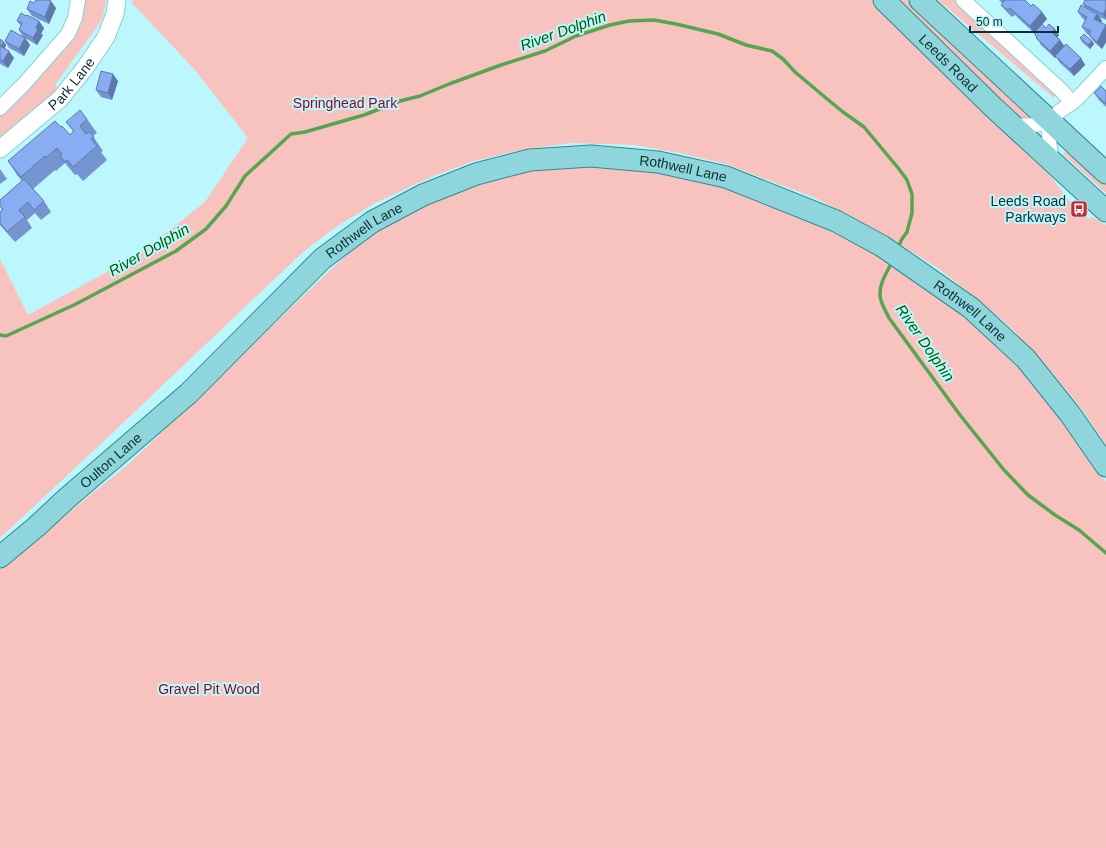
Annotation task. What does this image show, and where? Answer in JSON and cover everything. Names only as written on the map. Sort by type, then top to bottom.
[{"type":"main road","name":"Leeds Road","points":[[884,0],[994,108],[1106,211]]},
{"type":"main road","name":"Leeds Road","points":[[920,0],[1106,173]]},
{"type":"main road","name":"Rothwell Lane","points":[[220,362],[322,259],[372,222],[423,195],[476,174],[530,160],[591,156],[658,162],[726,177],[836,221],[906,261],[971,308],[1026,360],[1070,414],[1106,466]]},
{"type":"main road","name":"Oulton Lane","points":[[0,557],[189,393],[220,362]]},
{"type":"street","points":[[0,108],[24,84],[68,34],[75,18],[78,0]]},
{"type":"street","name":"Park Lane","points":[[0,148],[60,99],[85,68],[106,37],[115,14],[117,0]]},
{"type":"street","points":[[962,0],[1062,91],[1072,103]]},
{"type":"street","points":[[1013,125],[1028,126],[1050,122],[1066,106],[1077,100],[1106,68]]},
{"type":"street","points":[[1050,122],[1049,148],[1054,164]]},
{"type":"green space","points":[[82,0],[106,0],[103,16],[99,24],[55,85],[58,89],[0,141],[0,115],[28,87]]},
{"type":"green space","name":"Springhead Park","points":[[133,0],[872,0],[1032,155],[1053,179],[1070,202],[1089,219],[1092,217],[1106,225],[1106,445],[1081,408],[1049,369],[1013,330],[980,301],[939,269],[850,215],[813,197],[726,164],[680,153],[634,145],[572,143],[521,150],[474,161],[431,177],[375,203],[336,227],[303,252],[0,538],[0,259],[28,315],[138,255],[205,202],[248,138],[195,70],[132,3]]},
{"type":"green space","points":[[892,0],[908,0],[1035,119],[1016,118]]},
{"type":"green space","points":[[938,0],[956,0],[1056,94],[1054,98]]},
{"type":"green space","points":[[1068,149],[1106,183],[1106,193],[1063,154]]},
{"type":"green space","name":"Gravel Pit Wood","points":[[596,165],[645,167],[683,175],[783,207],[823,224],[891,263],[936,293],[957,310],[998,346],[1030,378],[1064,421],[1106,482],[1106,848],[0,848],[0,568],[130,463],[327,273],[365,239],[411,210],[452,192],[486,181],[540,169]]},
{"type":"building","points":[[36,0],[51,1],[45,17],[27,9],[30,1],[34,3]]},
{"type":"building","points":[[1005,0],[1025,0],[1031,6],[1033,4],[1042,12],[1030,26],[1010,8],[1007,10],[1001,5]]},
{"type":"building","points":[[1085,0],[1106,0],[1106,9],[1103,14],[1083,4]]},
{"type":"building","points":[[1081,5],[1097,14],[1094,19],[1106,25],[1097,42],[1089,35],[1091,31],[1082,27],[1087,17],[1078,12]]},
{"type":"building","points":[[21,13],[39,21],[36,28],[38,29],[33,38],[19,30],[22,23],[17,21]]},
{"type":"building","points":[[1042,24],[1046,28],[1049,24],[1055,29],[1051,32],[1060,40],[1050,51],[1036,38],[1037,37],[1034,33]]},
{"type":"building","points":[[11,30],[25,38],[19,49],[5,41]]},
{"type":"building","points":[[1084,34],[1092,41],[1088,45],[1080,38]]},
{"type":"building","points":[[0,39],[4,42],[1,46],[0,46]]},
{"type":"building","points":[[1066,44],[1081,58],[1070,69],[1055,56]]},
{"type":"building","points":[[0,46],[9,51],[3,61],[0,60]]},
{"type":"building","points":[[101,71],[113,74],[108,93],[96,90]]},
{"type":"building","points":[[1101,86],[1106,91],[1106,104],[1094,93]]},
{"type":"building","points":[[80,110],[87,119],[80,126],[86,134],[89,132],[94,137],[91,139],[97,146],[73,167],[67,160],[65,162],[60,156],[62,154],[57,148],[46,158],[45,156],[21,177],[8,161],[55,121],[70,135],[74,131],[66,122]]},
{"type":"building","points":[[24,179],[44,201],[34,210],[28,202],[19,210],[25,217],[7,232],[0,223],[0,212],[3,209],[0,206],[0,200]]},
{"type":"waterway","name":"River Dolphin","points":[[0,335],[6,336],[76,304],[176,251],[206,229],[226,206],[245,176],[291,134],[305,132],[364,115],[400,101],[420,96],[501,65],[545,51],[576,36],[610,25],[629,21],[654,20],[676,24],[718,34],[746,45],[772,51],[826,98],[864,127],[907,180],[912,194],[912,213],[907,232],[897,249]]},
{"type":"waterway","name":"River Dolphin","points":[[892,262],[884,278],[880,291],[882,304],[889,318],[960,415],[1004,470],[1028,495],[1055,515],[1079,530],[1106,553]]},
{"type":"place","name":"Leeds Road Parkways","points":[[1079,209]]}]
